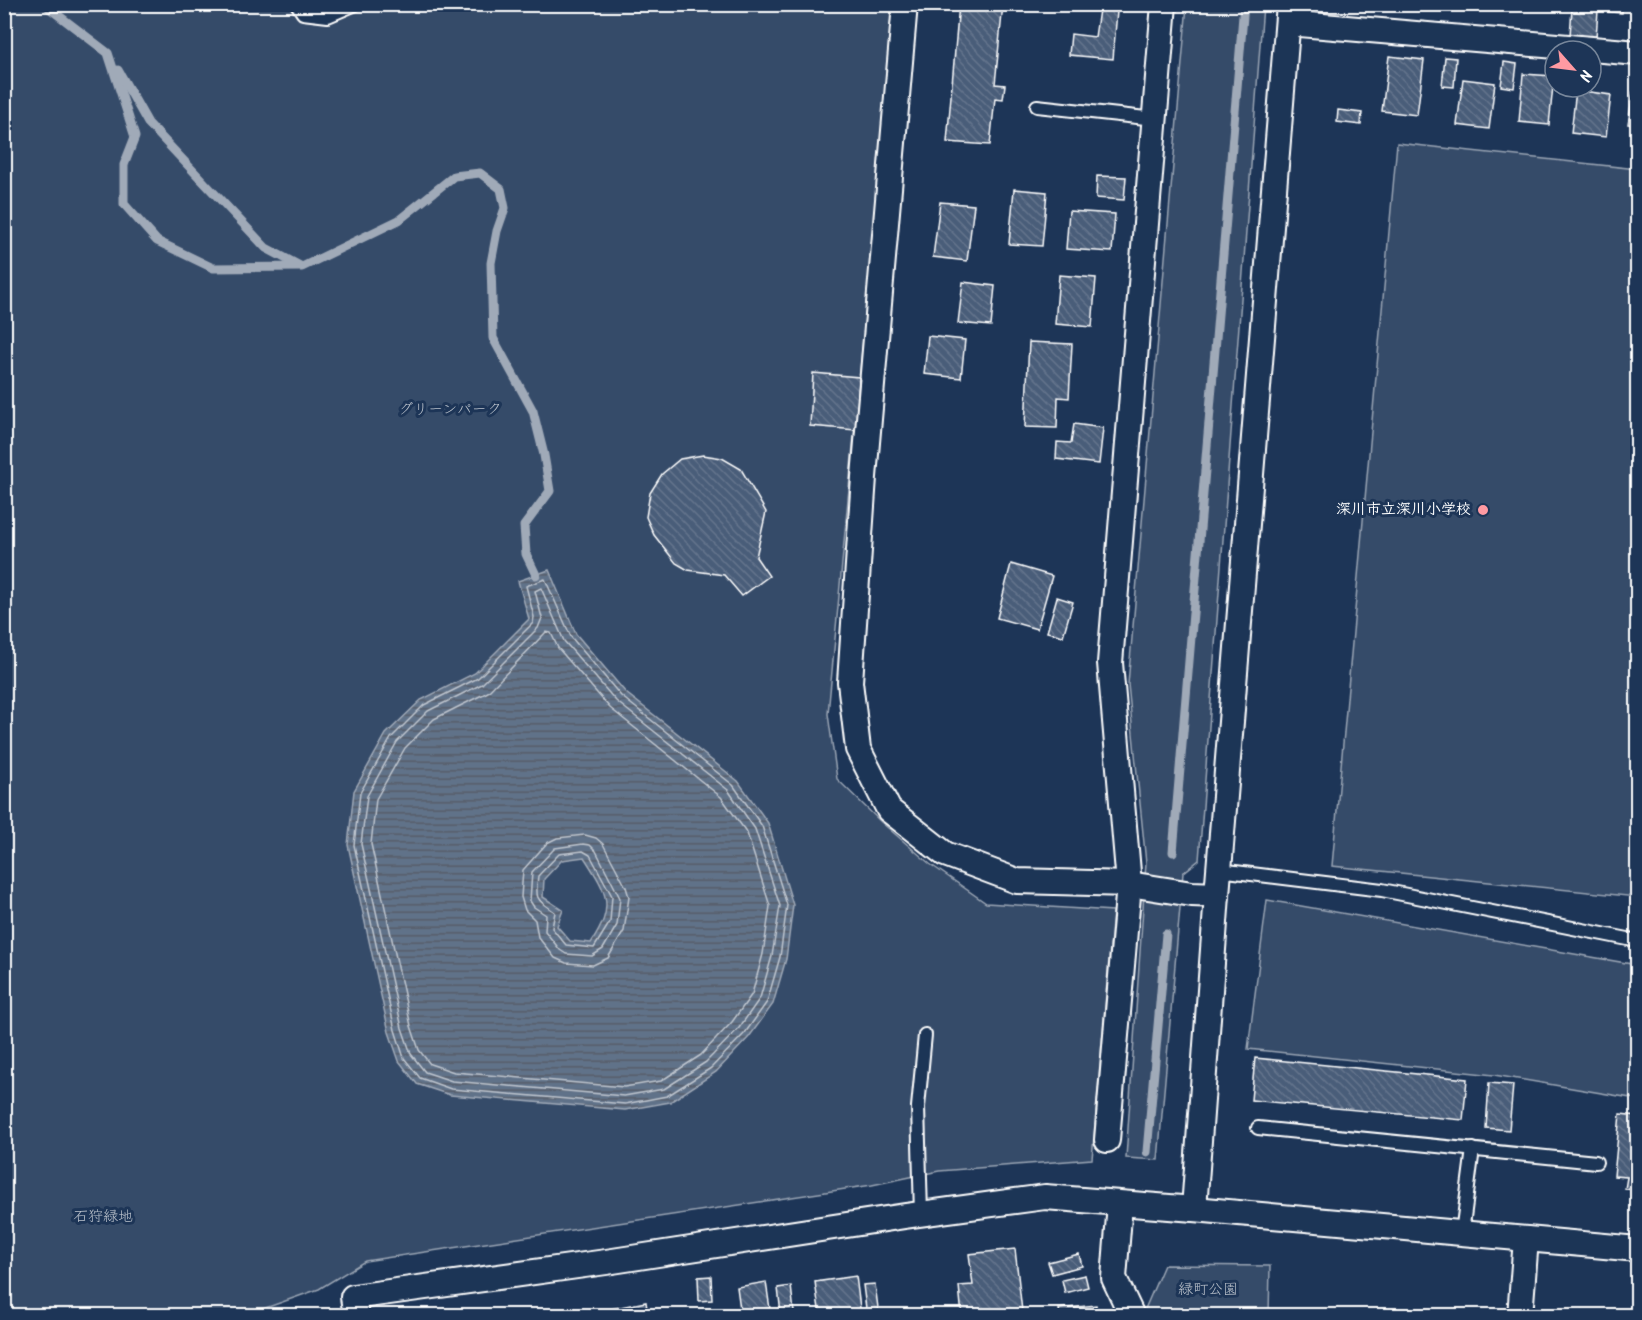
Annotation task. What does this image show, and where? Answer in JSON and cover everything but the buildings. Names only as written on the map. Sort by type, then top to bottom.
[{"type":"street","points":[[905,4],[864,477],[850,682],[858,749],[889,810],[945,854],[1017,881],[1129,884],[1192,894],[1217,895]]},
{"type":"street","points":[[1107,1140],[1129,884],[1110,663],[1164,4]]},
{"type":"street","points":[[1194,1209],[1217,895],[1289,14],[1638,53]]},
{"type":"street","points":[[356,1316],[353,1297],[387,1294],[1045,1197],[1638,1249]]},
{"type":"street","points":[[1119,1204],[1114,1278],[1132,1316]]},
{"type":"street","points":[[1520,1316],[1526,1239]]},
{"type":"lane","points":[[297,4],[303,13],[328,15],[356,4]]},
{"type":"lane","points":[[1037,106],[1155,119]]},
{"type":"lane","points":[[1219,870],[1382,890],[1638,941]]},
{"type":"lane","points":[[921,1214],[918,1107],[925,1035]]},
{"type":"lane","points":[[1258,1128],[1596,1162]]},
{"type":"lane","points":[[1462,1233],[1473,1149]]},
{"type":"green space","name":"グリーンパーク","points":[[5,5],[894,5],[828,714],[837,779],[881,822],[930,864],[986,903],[1113,911],[1092,1159],[939,1171],[872,1185],[365,1261],[319,1289],[257,1311],[258,1315],[5,1316]]},
{"type":"green space","points":[[1187,5],[1263,5],[1199,860],[1183,873],[1158,1160],[1126,1158],[1146,863],[1128,684]]},
{"type":"green space","name":"深川市立深川小学校","points":[[1397,143],[1637,169],[1637,897],[1332,866]]},
{"type":"green space","points":[[1267,900],[1637,965],[1637,1099],[1494,1075],[1248,1049]]},
{"type":"green space","name":"緑町公園","points":[[1164,1265],[1270,1266],[1269,1315],[1148,1315],[1145,1309]]},
{"type":"water","points":[[549,570],[576,634],[626,693],[738,781],[768,823],[793,905],[786,959],[773,1004],[749,1037],[716,1072],[670,1102],[625,1110],[450,1095],[417,1084],[399,1061],[389,1032],[348,845],[354,791],[386,734],[421,700],[475,673],[529,619],[518,581]],"holes":[[[584,857],[606,899],[604,919],[591,943],[570,941],[557,926],[563,910],[543,897],[544,879],[562,860]]]},
{"type":"waterway","points":[[48,4],[49,8],[108,53],[135,137],[124,165],[124,204],[157,241],[213,268],[302,267],[399,220],[454,176],[480,173],[501,189],[505,208],[497,231],[491,263],[493,338],[533,411],[550,491],[524,526],[526,554],[536,575]]},
{"type":"waterway","points":[[1173,852],[1244,4]]},
{"type":"waterway","points":[[118,70],[148,123],[266,248],[300,266]]},
{"type":"waterway","points":[[1147,1152],[1166,934]]},
{"type":"place","name":"深川市立深川小学校","points":[[1483,510]]},
{"type":"park label","name":"石狩緑地","points":[[103,1217]]}]
